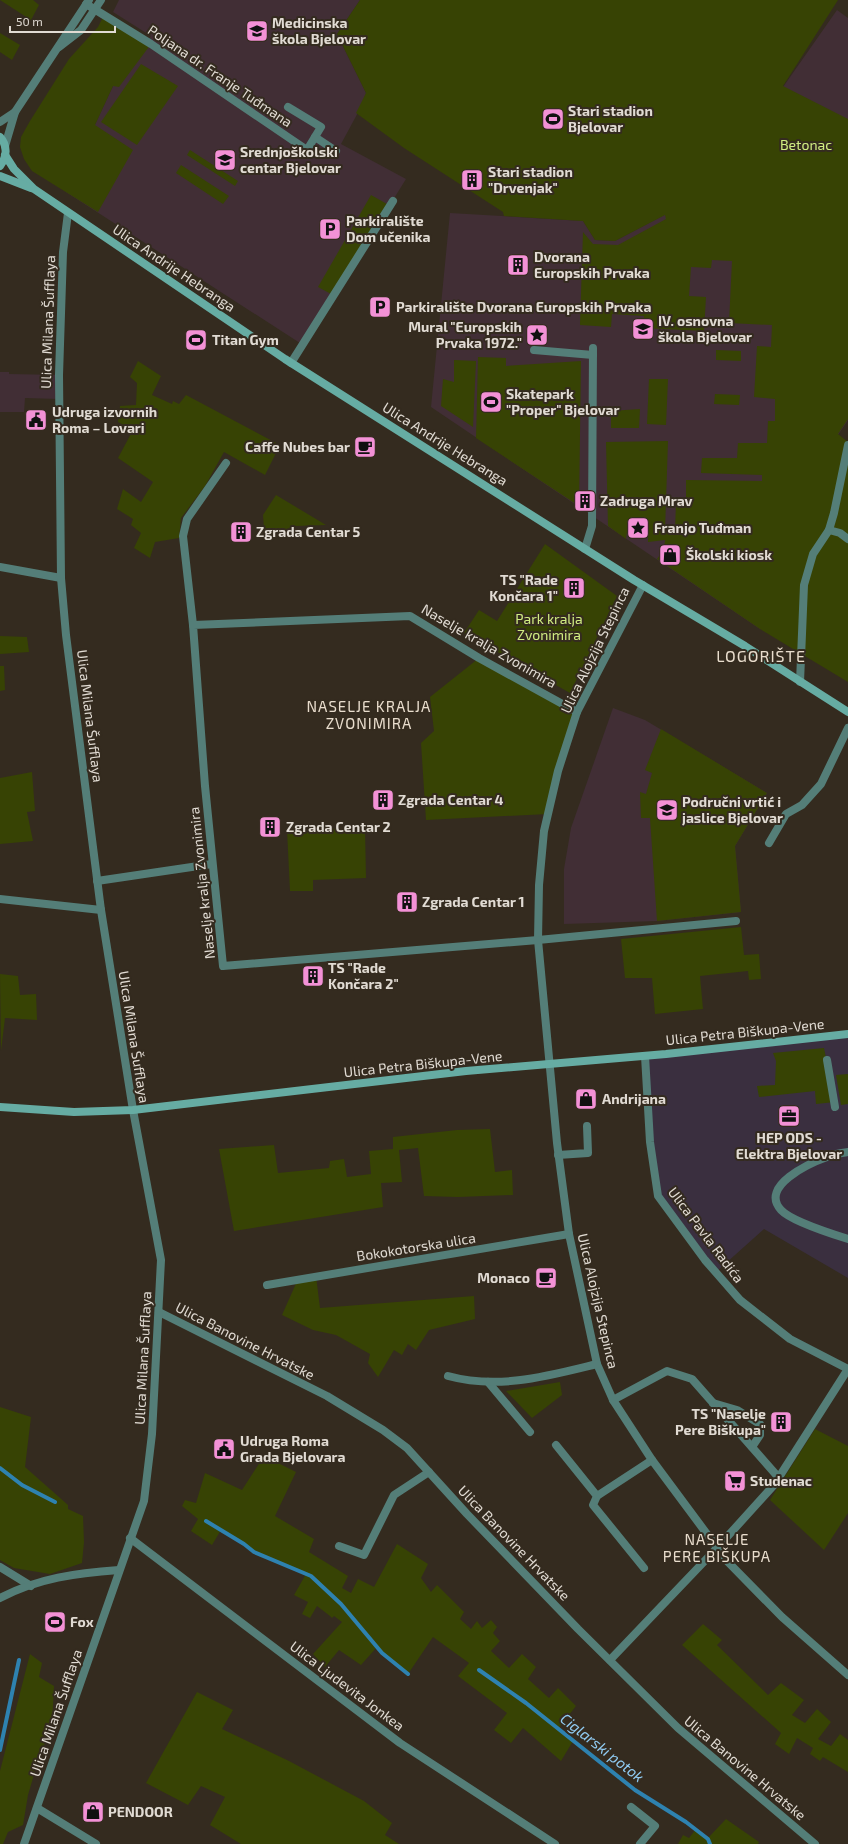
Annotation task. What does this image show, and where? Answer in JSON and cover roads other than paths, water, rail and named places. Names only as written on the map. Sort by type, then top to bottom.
[{"type":"main road","points":[[0,137],[5,146],[5,155],[0,166]]},
{"type":"main road","name":"Ulica Andrije Hebranga","points":[[5,155],[14,169],[34,189],[291,363],[642,585],[745,646],[848,712]]},
{"type":"main road","name":"Ulica Andrije Hebranga","points":[[0,176],[34,189]]},
{"type":"main road","name":"Ulica Petra Biškupa-Vene","points":[[0,1107],[74,1112],[133,1110],[466,1071],[645,1056],[848,1034]]},
{"type":"street","points":[[57,48],[81,30],[101,0]]},
{"type":"street","points":[[5,146],[15,112],[88,2]]},
{"type":"street","name":"Poljana dr. Franje Tuđmana","points":[[88,2],[95,9],[150,44],[307,150],[321,127],[288,107]]},
{"type":"street","points":[[0,122],[15,112]]},
{"type":"street","points":[[315,137],[336,151]]},
{"type":"street","points":[[291,363],[392,201]]},
{"type":"street","name":"Ulica Milana Šufflaya","points":[[24,1844],[144,1495],[152,1434],[161,1260],[133,1110],[101,910],[66,635],[61,578],[59,375],[63,252],[68,213]]},
{"type":"street","points":[[534,350],[593,351],[592,526],[585,548]]},
{"type":"street","points":[[800,682],[804,585],[813,554],[829,530],[834,513],[848,444]]},
{"type":"street","name":"Naselje kralja Zvonimira","points":[[226,463],[187,519],[183,536],[193,625],[212,864],[223,966],[538,940]]},
{"type":"street","points":[[829,530],[840,533],[848,539]]},
{"type":"street","points":[[0,567],[61,578]]},
{"type":"street","name":"Ulica Alojzija Stepinca","points":[[642,585],[577,712],[558,771],[544,831],[539,885],[538,940],[558,1155],[569,1234],[597,1364],[613,1400],[652,1460],[727,1561],[782,1617],[848,1676]]},
{"type":"street","name":"Naselje kralja Zvonimira","points":[[193,625],[410,616],[479,658],[577,712]]},
{"type":"street","points":[[769,843],[786,814],[802,805],[821,784],[848,728]]},
{"type":"street","points":[[97,881],[212,864]]},
{"type":"street","points":[[0,899],[101,910]]},
{"type":"street","points":[[538,940],[736,921]]},
{"type":"street","name":"Ulica Pavla Radića","points":[[645,1056],[650,1142],[658,1196],[705,1260],[740,1300],[790,1339],[848,1369]]},
{"type":"street","points":[[827,1060],[835,1107]]},
{"type":"street","points":[[558,1155],[588,1153],[587,1126]]},
{"type":"street","points":[[848,1152],[828,1156],[804,1167],[782,1182],[777,1190],[776,1201],[782,1212],[793,1218],[848,1239]]},
{"type":"street","name":"Bokokotorska ulica","points":[[267,1284],[569,1234]]},
{"type":"street","name":"Ulica Banovine Hrvatske","points":[[159,1312],[327,1396],[383,1430],[407,1448],[467,1514],[678,1728],[815,1844]]},
{"type":"street","points":[[448,1376],[464,1380],[488,1382],[522,1381],[552,1376],[597,1364]]},
{"type":"street","points":[[610,1660],[717,1548],[779,1478],[848,1369]]},
{"type":"street","points":[[613,1400],[667,1371],[692,1379],[779,1478]]},
{"type":"street","points":[[488,1382],[530,1432]]},
{"type":"street","points":[[712,1402],[737,1410],[760,1424],[760,1435],[752,1447]]},
{"type":"street","points":[[556,1445],[597,1496]]},
{"type":"street","points":[[644,1568],[593,1506],[597,1496],[652,1460]]},
{"type":"street","points":[[339,1546],[364,1554],[394,1496],[429,1472]]},
{"type":"street","name":"Ulica Ljudevita Jonkea","points":[[130,1538],[400,1743],[555,1844]]},
{"type":"street","points":[[0,1567],[31,1586]]},
{"type":"street","points":[[0,1598],[12,1592],[62,1576],[119,1570]]},
{"type":"street","points":[[632,1807],[655,1826],[640,1844]]},
{"type":"street","points":[[37,1808],[96,1844]]},
{"type":"waterway","name":"Ciglarski potok","points":[[0,1468],[22,1485],[55,1502]]},
{"type":"waterway","name":"Ciglarski potok","points":[[206,1521],[244,1544],[254,1552],[311,1576],[341,1604],[382,1653],[408,1674]]},
{"type":"waterway","points":[[0,1750],[19,1660]]},
{"type":"waterway","name":"Ciglarski potok","points":[[479,1670],[526,1703],[635,1790],[686,1822],[708,1839],[710,1844]]},
{"type":"place","name":"Medicinska škola Bjelovar","points":[[257,31]]},
{"type":"place","name":"Stari stadion Bjelovar","points":[[553,119]]},
{"type":"place","name":"Srednjoškolski centar Bjelovar","points":[[225,160]]},
{"type":"place","name":"Stari stadion \"Drvenjak\"","points":[[472,180]]},
{"type":"place","name":"Parkiralište Dom učenika","points":[[330,229]]},
{"type":"place","name":"Dvorana Europskih Prvaka","points":[[518,265]]},
{"type":"place","name":"Parkiralište Dvorana Europskih Prvaka","points":[[380,307]]},
{"type":"place","name":"IV. osnovna škola Bjelovar","points":[[643,329]]},
{"type":"place","name":"Mural \"Europskih Prvaka 1972.\"","points":[[537,335]]},
{"type":"place","name":"Titan Gym","points":[[196,340]]},
{"type":"place","name":"Skatepark \"Proper\" Bjelovar","points":[[491,402]]},
{"type":"place","name":"Udruga izvornih Roma – Lovari","points":[[36,420]]},
{"type":"place","name":"Caffe Nubes bar","points":[[365,447]]},
{"type":"place","name":"Zadruga Mrav","points":[[585,501]]},
{"type":"place","name":"Franjo Tuđman","points":[[638,528]]},
{"type":"place","name":"Zgrada Centar 5","points":[[241,532]]},
{"type":"place","name":"Školski kiosk","points":[[670,555]]},
{"type":"place","name":"TS \"Rade Končara 1\"","points":[[574,588]]},
{"type":"place","name":"Zgrada Centar 4","points":[[383,800]]},
{"type":"place","name":"Područni vrtić i jaslice Bjelovar","points":[[667,810]]},
{"type":"place","name":"Zgrada Centar 2","points":[[270,827]]},
{"type":"place","name":"Zgrada Centar 1","points":[[407,902]]},
{"type":"place","name":"TS \"Rade Končara 2\"","points":[[313,976]]},
{"type":"place","name":"Andrijana","points":[[586,1099]]},
{"type":"place","name":"HEP ODS - Elektra Bjelovar","points":[[789,1116]]},
{"type":"place","name":"Monaco","points":[[546,1278]]},
{"type":"place","name":"TS \"Naselje Pere Biškupa\"","points":[[781,1422]]},
{"type":"place","name":"Udruga Roma Grada Bjelovara","points":[[224,1449]]},
{"type":"place","name":"Studenac","points":[[735,1481]]},
{"type":"place","name":"Fox","points":[[55,1622]]},
{"type":"place","name":"PENDOOR","points":[[93,1812]]},
{"type":"district","name":"LOGORIŠTE","points":[[761,656]]},
{"type":"district","name":"NASELJE KRALJA ZVONIMIRA","points":[[369,716]]},
{"type":"district","name":"NASELJE PERE BIŠKUPA","points":[[717,1548]]},
{"type":"park label","name":"Betonac","points":[[806,145]]},
{"type":"park label","name":"Park kralja Zvonimira","points":[[549,628]]}]
